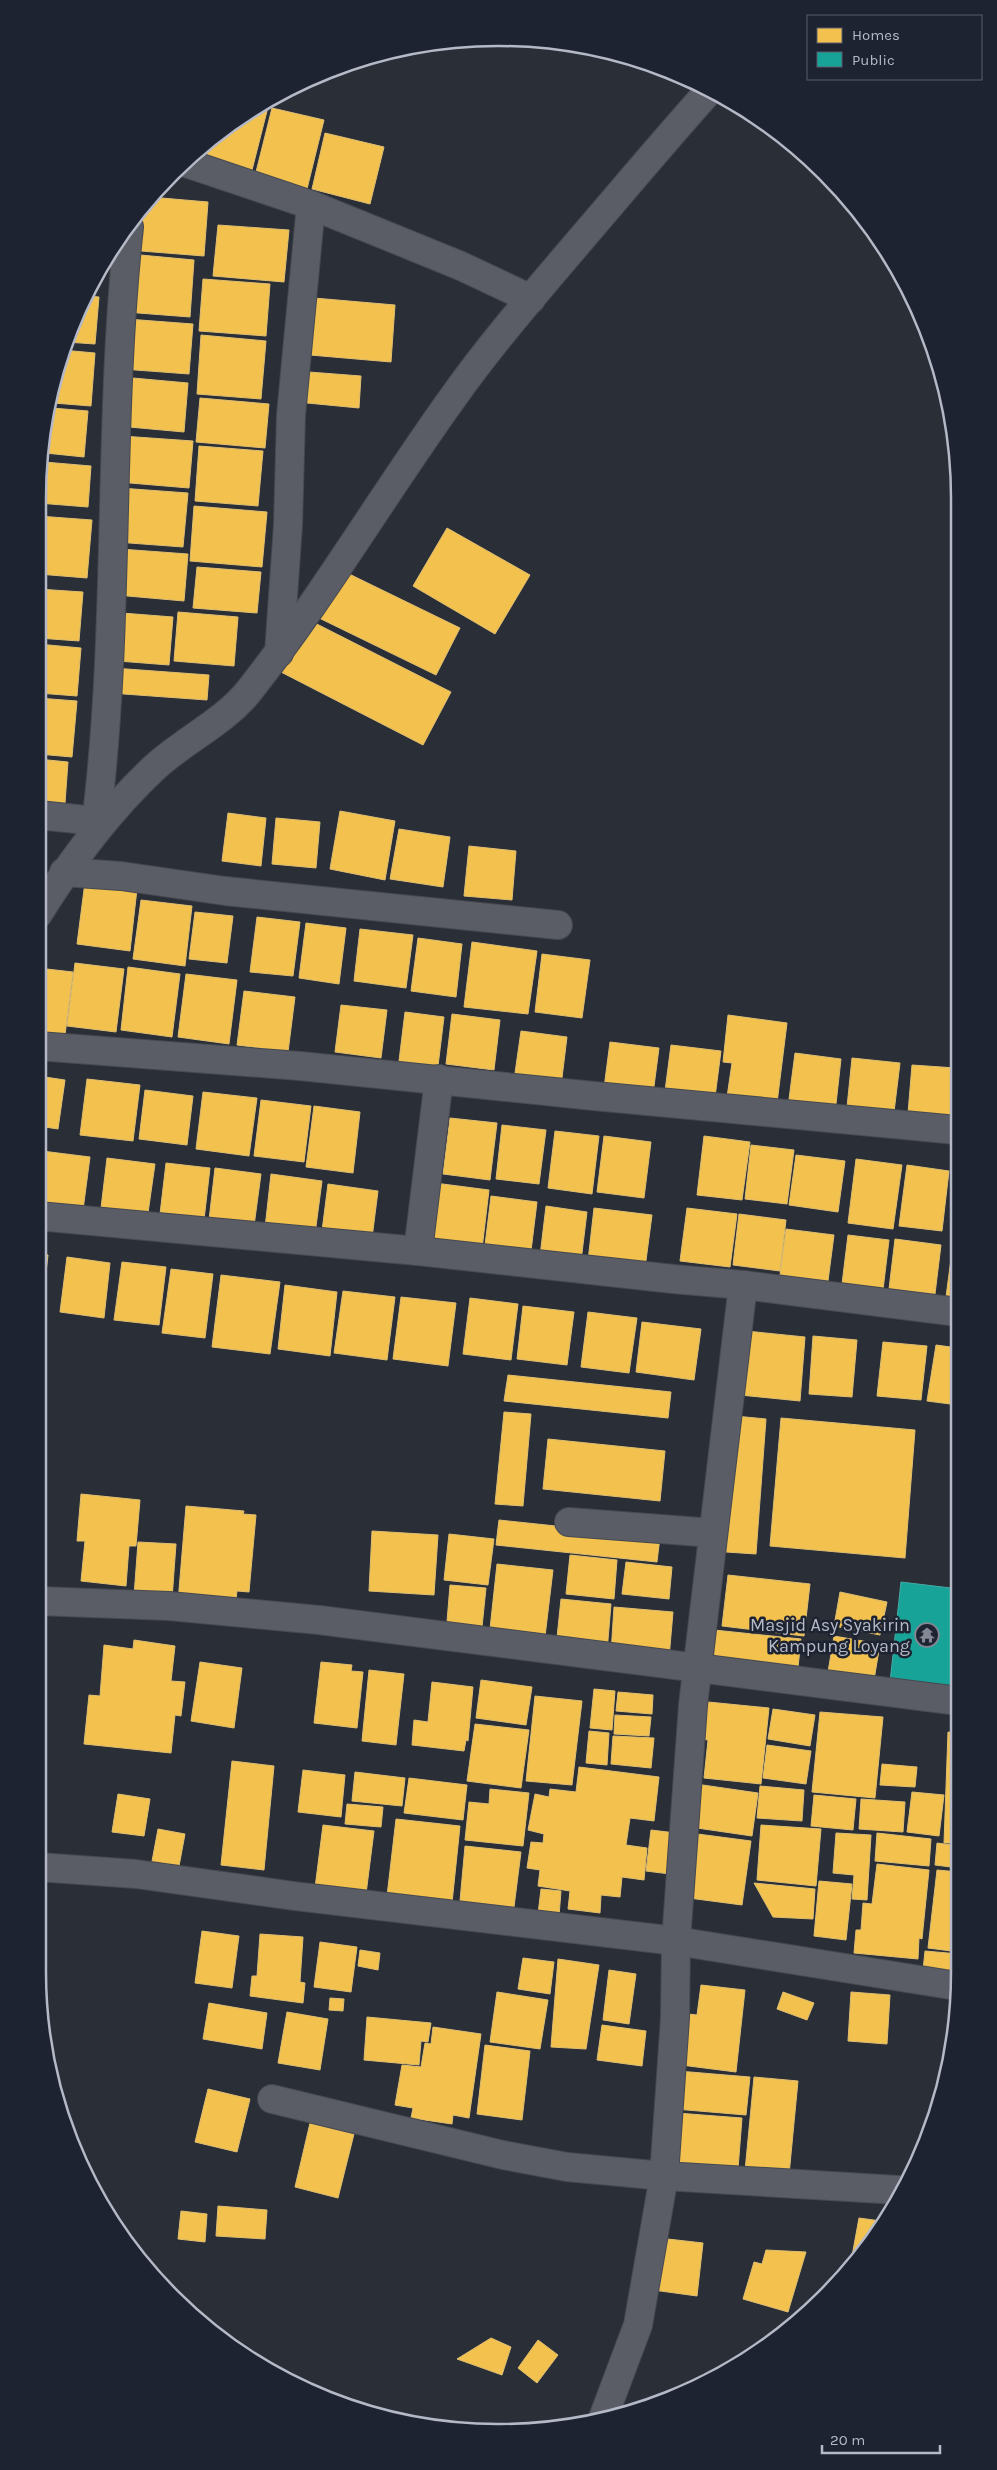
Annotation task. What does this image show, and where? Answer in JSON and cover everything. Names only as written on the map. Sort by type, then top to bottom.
[{"type":"street","points":[[46,901],[95,826],[153,769],[188,740],[222,718],[244,697],[279,653],[331,579],[385,494],[455,394],[530,299],[705,96]]},
{"type":"street","points":[[193,165],[311,205],[461,266],[530,299]]},
{"type":"street","points":[[279,653],[288,526],[291,415],[311,205]]},
{"type":"street","points":[[95,826],[108,684],[118,374],[122,284],[127,240]]},
{"type":"street","points":[[46,817],[95,826]]},
{"type":"street","points":[[64,872],[121,876],[225,891],[558,925]]},
{"type":"street","points":[[46,1047],[439,1079],[594,1096],[951,1129]]},
{"type":"street","points":[[418,1250],[439,1079]]},
{"type":"street","points":[[46,1217],[418,1250],[673,1279],[743,1285],[951,1311]]},
{"type":"street","points":[[606,2410],[638,2324],[664,2176],[675,2018],[676,1941],[697,1667],[743,1285]]},
{"type":"street","points":[[569,1522],[713,1533]]},
{"type":"street","points":[[46,1601],[170,1606],[265,1614],[951,1700]]},
{"type":"street","points":[[46,1867],[136,1874],[294,1896],[676,1941],[951,1985]]},
{"type":"street","points":[[272,2099],[503,2155],[567,2167],[664,2176],[894,2190]]},
{"type":"building: Homes","points":[[272,108],[324,120],[306,193],[254,180]]},
{"type":"building: Homes","points":[[267,110],[250,178],[199,165],[201,157],[247,122]]},
{"type":"building: Homes","points":[[325,133],[384,147],[370,204],[312,189]]},
{"type":"building: Homes","points":[[160,198],[208,202],[204,256],[128,250],[129,238]]},
{"type":"building: Homes","points":[[218,225],[289,230],[284,282],[213,276]]},
{"type":"building: Homes","points":[[130,254],[194,260],[190,317],[125,312]]},
{"type":"building: Homes","points":[[203,279],[270,284],[266,336],[199,331]]},
{"type":"building: Homes","points":[[94,297],[99,297],[95,344],[74,343]]},
{"type":"building: Homes","points":[[314,298],[395,305],[391,362],[310,355]]},
{"type":"building: Homes","points":[[127,319],[193,324],[189,374],[122,369]]},
{"type":"building: Homes","points":[[201,335],[266,341],[261,399],[197,394]]},
{"type":"building: Homes","points":[[71,351],[95,353],[91,406],[57,403]]},
{"type":"building: Homes","points":[[309,372],[361,376],[359,408],[307,403]]},
{"type":"building: Homes","points":[[122,377],[188,383],[184,432],[118,426]]},
{"type":"building: Homes","points":[[200,398],[269,404],[265,448],[196,442]]},
{"type":"building: Homes","points":[[55,408],[88,411],[84,457],[49,453]]},
{"type":"building: Homes","points":[[122,436],[193,441],[189,488],[118,482]]},
{"type":"building: Homes","points":[[199,446],[263,451],[258,506],[195,501]]},
{"type":"building: Homes","points":[[48,462],[91,466],[88,507],[46,504]]},
{"type":"building: Homes","points":[[120,488],[188,493],[183,547],[116,542]]},
{"type":"building: Homes","points":[[194,506],[267,512],[262,567],[190,561]]},
{"type":"building: Homes","points":[[46,517],[92,520],[87,578],[46,575]]},
{"type":"building: Homes","points":[[447,528],[530,575],[495,634],[413,586]]},
{"type":"building: Homes","points":[[120,549],[188,554],[184,601],[116,595]]},
{"type":"building: Homes","points":[[197,567],[261,572],[257,613],[193,608]]},
{"type":"building: Homes","points":[[341,570],[460,628],[436,675],[317,617]]},
{"type":"building: Homes","points":[[46,590],[83,592],[79,641],[46,639]]},
{"type":"building: Homes","points":[[178,612],[238,617],[234,666],[174,661]]},
{"type":"building: Homes","points":[[122,613],[173,617],[169,665],[118,661]]},
{"type":"building: Homes","points":[[305,618],[451,692],[423,745],[279,671]]},
{"type":"building: Homes","points":[[46,645],[81,648],[77,696],[46,694]]},
{"type":"building: Homes","points":[[113,668],[209,675],[207,700],[110,693]]},
{"type":"building: Homes","points":[[46,699],[77,701],[72,757],[46,755]]},
{"type":"building: Homes","points":[[46,760],[68,762],[65,803],[46,802]]},
{"type":"building: Homes","points":[[340,811],[395,821],[385,880],[330,869]]},
{"type":"building: Homes","points":[[228,813],[266,818],[261,866],[222,861]]},
{"type":"building: Homes","points":[[276,818],[320,822],[316,868],[272,864]]},
{"type":"building: Homes","points":[[399,829],[450,837],[443,887],[390,879]]},
{"type":"building: Homes","points":[[469,846],[516,851],[512,900],[464,896]]},
{"type":"building: Homes","points":[[85,882],[137,889],[130,951],[77,944]]},
{"type":"building: Homes","points":[[141,900],[192,906],[185,966],[133,959]]},
{"type":"building: Homes","points":[[195,912],[233,916],[227,963],[189,959]]},
{"type":"building: Homes","points":[[257,917],[300,922],[293,976],[250,972]]},
{"type":"building: Homes","points":[[306,923],[346,928],[339,984],[299,978]]},
{"type":"building: Homes","points":[[360,929],[413,935],[406,988],[354,981]]},
{"type":"building: Homes","points":[[418,938],[462,944],[456,997],[411,991]]},
{"type":"building: Homes","points":[[472,942],[537,951],[528,1014],[464,1007]]},
{"type":"building: Homes","points":[[542,954],[590,960],[582,1018],[535,1012]]},
{"type":"building: Homes","points":[[75,963],[124,969],[116,1032],[67,1026]]},
{"type":"building: Homes","points":[[128,967],[180,974],[172,1037],[121,1030]]},
{"type":"building: Homes","points":[[46,969],[73,972],[65,1035],[46,1032]]},
{"type":"building: Homes","points":[[186,974],[237,980],[229,1044],[178,1037]]},
{"type":"building: Homes","points":[[244,991],[295,997],[288,1052],[237,1045]]},
{"type":"building: Homes","points":[[341,1005],[387,1010],[381,1058],[335,1052]]},
{"type":"building: Homes","points":[[405,1012],[444,1017],[438,1066],[399,1061]]},
{"type":"building: Homes","points":[[452,1014],[500,1020],[494,1070],[446,1064]]},
{"type":"building: Homes","points":[[728,1015],[787,1023],[777,1103],[727,1097],[732,1063],[723,1062]]},
{"type":"building: Homes","points":[[521,1031],[567,1037],[561,1086],[514,1080]]},
{"type":"building: Homes","points":[[610,1042],[659,1048],[653,1094],[604,1088]]},
{"type":"building: Homes","points":[[671,1045],[721,1051],[715,1097],[665,1091]]},
{"type":"building: Homes","points":[[795,1053],[841,1059],[835,1113],[788,1107]]},
{"type":"building: Homes","points":[[852,1058],[900,1063],[894,1112],[847,1107]]},
{"type":"building: Homes","points":[[912,1065],[951,1068],[951,1117],[908,1113]]},
{"type":"building: Homes","points":[[46,1077],[65,1080],[58,1129],[46,1127]]},
{"type":"building: Homes","points":[[87,1079],[140,1085],[133,1141],[80,1135]]},
{"type":"building: Homes","points":[[145,1090],[193,1096],[187,1145],[139,1139]]},
{"type":"building: Homes","points":[[203,1092],[257,1098],[249,1156],[196,1149]]},
{"type":"building: Homes","points":[[261,1100],[311,1106],[304,1162],[254,1156]]},
{"type":"building: Homes","points":[[314,1106],[360,1112],[353,1173],[306,1167]]},
{"type":"building: Homes","points":[[450,1118],[497,1123],[490,1180],[443,1174]]},
{"type":"building: Homes","points":[[502,1125],[546,1130],[539,1184],[496,1179]]},
{"type":"building: Homes","points":[[555,1131],[599,1136],[592,1194],[548,1188]]},
{"type":"building: Homes","points":[[604,1136],[651,1142],[644,1198],[597,1192]]},
{"type":"building: Homes","points":[[704,1136],[750,1142],[742,1200],[697,1195]]},
{"type":"building: Homes","points":[[751,1145],[794,1150],[787,1204],[745,1199]]},
{"type":"building: Homes","points":[[46,1152],[90,1157],[83,1210],[46,1206]]},
{"type":"building: Homes","points":[[796,1155],[845,1161],[838,1212],[789,1205]]},
{"type":"building: Homes","points":[[107,1158],[155,1164],[148,1213],[101,1208]]},
{"type":"building: Homes","points":[[856,1159],[902,1165],[893,1229],[848,1223]]},
{"type":"building: Homes","points":[[166,1163],[210,1168],[204,1220],[160,1214]]},
{"type":"building: Homes","points":[[907,1165],[949,1171],[942,1231],[899,1226]]},
{"type":"building: Homes","points":[[215,1168],[261,1174],[254,1226],[209,1220]]},
{"type":"building: Homes","points":[[271,1174],[322,1181],[315,1234],[265,1228]]},
{"type":"building: Homes","points":[[435,1183],[489,1190],[482,1249],[428,1243]]},
{"type":"building: Homes","points":[[328,1184],[378,1191],[372,1238],[322,1231]]},
{"type":"building: Homes","points":[[491,1196],[537,1202],[531,1251],[485,1245]]},
{"type":"building: Homes","points":[[546,1206],[587,1212],[581,1261],[540,1256]]},
{"type":"building: Homes","points":[[594,1208],[652,1215],[645,1268],[588,1261]]},
{"type":"building: Homes","points":[[687,1208],[737,1214],[730,1267],[680,1261]]},
{"type":"building: Homes","points":[[739,1214],[786,1220],[780,1271],[733,1265]]},
{"type":"building: Homes","points":[[786,1229],[834,1235],[828,1281],[780,1275]]},
{"type":"building: Homes","points":[[848,1235],[889,1240],[883,1290],[842,1284]]},
{"type":"building: Homes","points":[[895,1239],[941,1245],[935,1294],[889,1289]]},
{"type":"building: Homes","points":[[46,1255],[48,1255],[46,1272]]},
{"type":"building: Homes","points":[[67,1257],[110,1263],[104,1318],[60,1312]]},
{"type":"building: Homes","points":[[951,1259],[951,1297],[946,1297]]},
{"type":"building: Homes","points":[[122,1262],[166,1267],[159,1325],[114,1320]]},
{"type":"building: Homes","points":[[171,1269],[213,1274],[205,1338],[162,1333]]},
{"type":"building: Homes","points":[[221,1275],[280,1282],[270,1354],[212,1347]]},
{"type":"building: Homes","points":[[285,1285],[337,1292],[330,1356],[278,1349]]},
{"type":"building: Homes","points":[[343,1291],[395,1297],[387,1360],[334,1353]]},
{"type":"building: Homes","points":[[401,1297],[456,1303],[448,1366],[393,1359]]},
{"type":"building: Homes","points":[[470,1298],[518,1304],[511,1360],[463,1354]]},
{"type":"building: Homes","points":[[523,1306],[574,1312],[567,1365],[517,1359]]},
{"type":"building: Homes","points":[[588,1312],[637,1318],[629,1373],[581,1367]]},
{"type":"building: Homes","points":[[642,1322],[701,1329],[694,1380],[636,1372]]},
{"type":"building: Homes","points":[[746,1331],[805,1337],[800,1401],[740,1395]]},
{"type":"building: Homes","points":[[813,1336],[857,1340],[852,1397],[809,1394]]},
{"type":"building: Homes","points":[[883,1342],[927,1346],[921,1400],[877,1396]]},
{"type":"building: Homes","points":[[936,1345],[951,1347],[951,1404],[927,1401]]},
{"type":"building: Homes","points":[[508,1375],[671,1392],[668,1418],[504,1401]]},
{"type":"building: Homes","points":[[504,1412],[531,1414],[523,1506],[495,1504]]},
{"type":"building: Homes","points":[[735,1416],[766,1419],[756,1554],[726,1552]]},
{"type":"building: Homes","points":[[781,1418],[915,1430],[905,1558],[770,1546]]},
{"type":"building: Homes","points":[[548,1439],[665,1451],[660,1501],[543,1489]]},
{"type":"building: Homes","points":[[81,1494],[140,1500],[136,1546],[129,1546],[126,1586],[81,1581],[85,1541],[77,1541]]},
{"type":"building: Homes","points":[[186,1506],[244,1511],[243,1514],[256,1515],[249,1592],[237,1591],[235,1607],[178,1602]]},
{"type":"building: Homes","points":[[499,1520],[660,1537],[657,1562],[496,1545]]},
{"type":"building: Homes","points":[[372,1531],[438,1535],[434,1595],[369,1591]]},
{"type":"building: Homes","points":[[449,1534],[494,1539],[488,1585],[444,1580]]},
{"type":"building: Homes","points":[[138,1542],[176,1544],[172,1599],[134,1596]]},
{"type":"building: Homes","points":[[570,1555],[617,1560],[614,1599],[566,1594]]},
{"type":"building: Homes","points":[[626,1562],[672,1567],[669,1599],[622,1594]]},
{"type":"building: Homes","points":[[497,1564],[553,1570],[544,1645],[489,1638]]},
{"type":"building: Homes","points":[[728,1575],[810,1584],[804,1636],[722,1626]]},
{"type":"building: Homes","points":[[450,1585],[486,1588],[481,1637],[446,1634]]},
{"type":"building: Homes","points":[[840,1592],[887,1602],[880,1635],[834,1626]]},
{"type":"building: Homes","points":[[561,1599],[611,1604],[607,1652],[556,1647]]},
{"type":"building: Homes","points":[[614,1607],[673,1612],[669,1658],[611,1653]]},
{"type":"building: Homes","points":[[714,1630],[801,1639],[797,1677],[710,1668]]},
{"type":"building: Homes","points":[[834,1636],[880,1644],[874,1680],[828,1672]]},
{"type":"building: Homes","points":[[134,1640],[175,1646],[171,1681],[185,1682],[181,1716],[175,1715],[171,1753],[84,1744],[89,1695],[100,1696],[104,1645],[133,1649]]},
{"type":"building: Homes","points":[[200,1662],[242,1668],[234,1728],[191,1721]]},
{"type":"building: Homes","points":[[321,1662],[352,1665],[351,1671],[363,1672],[357,1728],[314,1723]]},
{"type":"building: Homes","points":[[369,1670],[404,1674],[396,1745],[362,1741]]},
{"type":"building: Homes","points":[[481,1680],[532,1687],[526,1725],[476,1718]]},
{"type":"building: Homes","points":[[432,1682],[473,1687],[468,1741],[466,1740],[464,1751],[412,1745],[414,1720],[428,1722]]},
{"type":"building: Homes","points":[[594,1689],[615,1691],[612,1730],[590,1728]]},
{"type":"building: Homes","points":[[618,1692],[653,1695],[652,1714],[616,1711]]},
{"type":"building: Homes","points":[[535,1696],[582,1701],[572,1785],[526,1781]]},
{"type":"building: Homes","points":[[698,1701],[769,1708],[761,1784],[704,1778],[708,1740],[694,1738]]},
{"type":"building: Homes","points":[[773,1709],[815,1715],[810,1746],[768,1739]]},
{"type":"building: Homes","points":[[820,1712],[883,1717],[875,1798],[812,1792]]},
{"type":"building: Homes","points":[[615,1715],[651,1717],[649,1736],[614,1734]]},
{"type":"building: Homes","points":[[475,1724],[529,1730],[521,1788],[467,1781]]},
{"type":"building: Homes","points":[[589,1731],[609,1733],[607,1765],[586,1763]]},
{"type":"building: Homes","points":[[948,1732],[951,1732],[951,1843],[944,1843]]},
{"type":"building: Homes","points":[[613,1736],[654,1738],[651,1768],[611,1764]]},
{"type":"building: Homes","points":[[767,1745],[811,1751],[806,1784],[763,1778]]},
{"type":"building: Homes","points":[[232,1761],[274,1766],[264,1870],[221,1865]]},
{"type":"building: Homes","points":[[882,1764],[917,1767],[915,1787],[880,1785]]},
{"type":"building: Homes","points":[[579,1767],[659,1777],[654,1821],[630,1818],[626,1845],[647,1848],[644,1880],[622,1877],[620,1897],[601,1895],[600,1913],[568,1909],[570,1891],[538,1886],[540,1870],[527,1868],[531,1842],[543,1843],[544,1834],[528,1830],[535,1794],[549,1797],[550,1789],[576,1792]]},
{"type":"building: Homes","points":[[303,1770],[345,1775],[341,1817],[298,1812]]},
{"type":"building: Homes","points":[[355,1772],[405,1778],[402,1806],[352,1801]]},
{"type":"building: Homes","points":[[409,1778],[467,1785],[463,1820],[404,1813]]},
{"type":"building: Homes","points":[[696,1784],[758,1793],[752,1836],[690,1827]]},
{"type":"building: Homes","points":[[760,1786],[804,1790],[802,1821],[757,1818]]},
{"type":"building: Homes","points":[[490,1789],[529,1793],[523,1846],[465,1840],[469,1802],[489,1804]]},
{"type":"building: Homes","points":[[912,1792],[944,1795],[939,1836],[907,1832]]},
{"type":"building: Homes","points":[[118,1794],[150,1799],[144,1836],[112,1832]]},
{"type":"building: Homes","points":[[814,1795],[856,1799],[853,1830],[811,1826]]},
{"type":"building: Homes","points":[[861,1799],[905,1802],[903,1832],[859,1829]]},
{"type":"building: Homes","points":[[347,1804],[383,1807],[381,1827],[345,1824]]},
{"type":"building: Homes","points":[[396,1819],[460,1826],[452,1903],[387,1896]]},
{"type":"building: Homes","points":[[323,1825],[374,1831],[366,1894],[315,1888]]},
{"type":"building: Homes","points":[[761,1825],[821,1829],[816,1886],[757,1880]]},
{"type":"building: Homes","points":[[158,1829],[185,1834],[177,1877],[150,1872]]},
{"type":"building: Homes","points":[[651,1830],[676,1833],[670,1874],[646,1871]]},
{"type":"building: Homes","points":[[690,1833],[751,1841],[742,1905],[681,1897]]},
{"type":"building: Homes","points":[[836,1833],[871,1835],[867,1900],[852,1899],[854,1875],[833,1873]]},
{"type":"building: Homes","points":[[877,1833],[931,1839],[929,1866],[875,1861]]},
{"type":"building: Homes","points":[[937,1843],[951,1845],[951,1867],[935,1865]]},
{"type":"building: Homes","points":[[465,1846],[521,1852],[514,1907],[460,1901]]},
{"type":"building: Homes","points":[[877,1864],[929,1870],[922,1939],[919,1938],[918,1959],[854,1953],[856,1930],[861,1930],[863,1903],[872,1904]]},
{"type":"building: Homes","points":[[937,1870],[951,1871],[951,1951],[928,1948]]},
{"type":"building: Homes","points":[[819,1881],[852,1884],[846,1940],[814,1936]]},
{"type":"building: Homes","points":[[754,1883],[815,1889],[813,1919],[773,1917]]},
{"type":"building: Homes","points":[[541,1889],[561,1891],[559,1916],[538,1914]]},
{"type":"building: Homes","points":[[202,1931],[239,1936],[232,1988],[195,1983]]},
{"type":"building: Homes","points":[[260,1934],[303,1937],[300,1982],[305,1983],[303,2003],[250,1996],[252,1976],[257,1976]]},
{"type":"building: Homes","points":[[320,1942],[357,1947],[351,1992],[314,1987]]},
{"type":"building: Homes","points":[[360,1950],[380,1953],[378,1970],[358,1966]]},
{"type":"building: Homes","points":[[925,1951],[951,1953],[951,1973],[923,1970]]},
{"type":"building: Homes","points":[[523,1958],[554,1962],[550,1994],[518,1989]]},
{"type":"building: Homes","points":[[558,1959],[599,1965],[586,2049],[551,2047]]},
{"type":"building: Homes","points":[[609,1970],[636,1974],[629,2024],[603,2020]]},
{"type":"building: Homes","points":[[701,1985],[745,1990],[736,2072],[673,2064],[680,2013],[697,2015]]},
{"type":"building: Homes","points":[[497,1992],[548,2000],[540,2049],[490,2042]]},
{"type":"building: Homes","points":[[783,1992],[814,2003],[807,2020],[777,2009]]},
{"type":"building: Homes","points":[[851,1992],[890,1995],[887,2044],[848,2041]]},
{"type":"building: Homes","points":[[330,1998],[344,1999],[343,2011],[329,2010]]},
{"type":"building: Homes","points":[[209,2003],[267,2013],[262,2049],[203,2039]]},
{"type":"building: Homes","points":[[287,2012],[328,2019],[320,2070],[278,2063]]},
{"type":"building: Homes","points":[[367,2017],[431,2023],[428,2042],[421,2041],[419,2065],[364,2060]]},
{"type":"building: Homes","points":[[602,2025],[646,2031],[642,2066],[597,2060]]},
{"type":"building: Homes","points":[[433,2027],[481,2034],[469,2118],[453,2115],[452,2124],[411,2118],[413,2108],[395,2105],[402,2065],[421,2067],[425,2043],[431,2044]]},
{"type":"building: Homes","points":[[485,2045],[530,2051],[522,2120],[477,2114]]},
{"type":"building: Homes","points":[[678,2071],[750,2077],[746,2115],[675,2109]]},
{"type":"building: Homes","points":[[754,2077],[798,2081],[789,2175],[745,2171]]},
{"type":"building: Homes","points":[[208,2089],[250,2099],[237,2152],[195,2142]]},
{"type":"building: Homes","points":[[677,2113],[742,2118],[738,2169],[674,2164]]},
{"type":"building: Homes","points":[[310,2123],[354,2134],[338,2198],[295,2187]]},
{"type":"building: Homes","points":[[218,2206],[267,2210],[265,2239],[216,2236]]},
{"type":"building: Homes","points":[[181,2211],[207,2214],[205,2242],[178,2239]]},
{"type":"building: Homes","points":[[859,2218],[877,2220],[875,2223],[853,2253]]},
{"type":"building: Homes","points":[[659,2238],[703,2243],[697,2296],[653,2290]]},
{"type":"building: Homes","points":[[766,2250],[806,2252],[788,2312],[743,2299],[754,2262],[762,2264]]},
{"type":"building: Homes","points":[[491,2338],[511,2347],[502,2375],[457,2359]]},
{"type":"building: Homes","points":[[538,2340],[558,2355],[537,2383],[518,2368]]},
{"type":"building: Public","name":"Masjid Asy Syakirin Kampung Loyang","points":[[901,1582],[951,1588],[951,1688],[890,1682]]},
{"type":"place","name":"Masjid Asy Syakirin Kampung Loyang","points":[[927,1635]]}]
